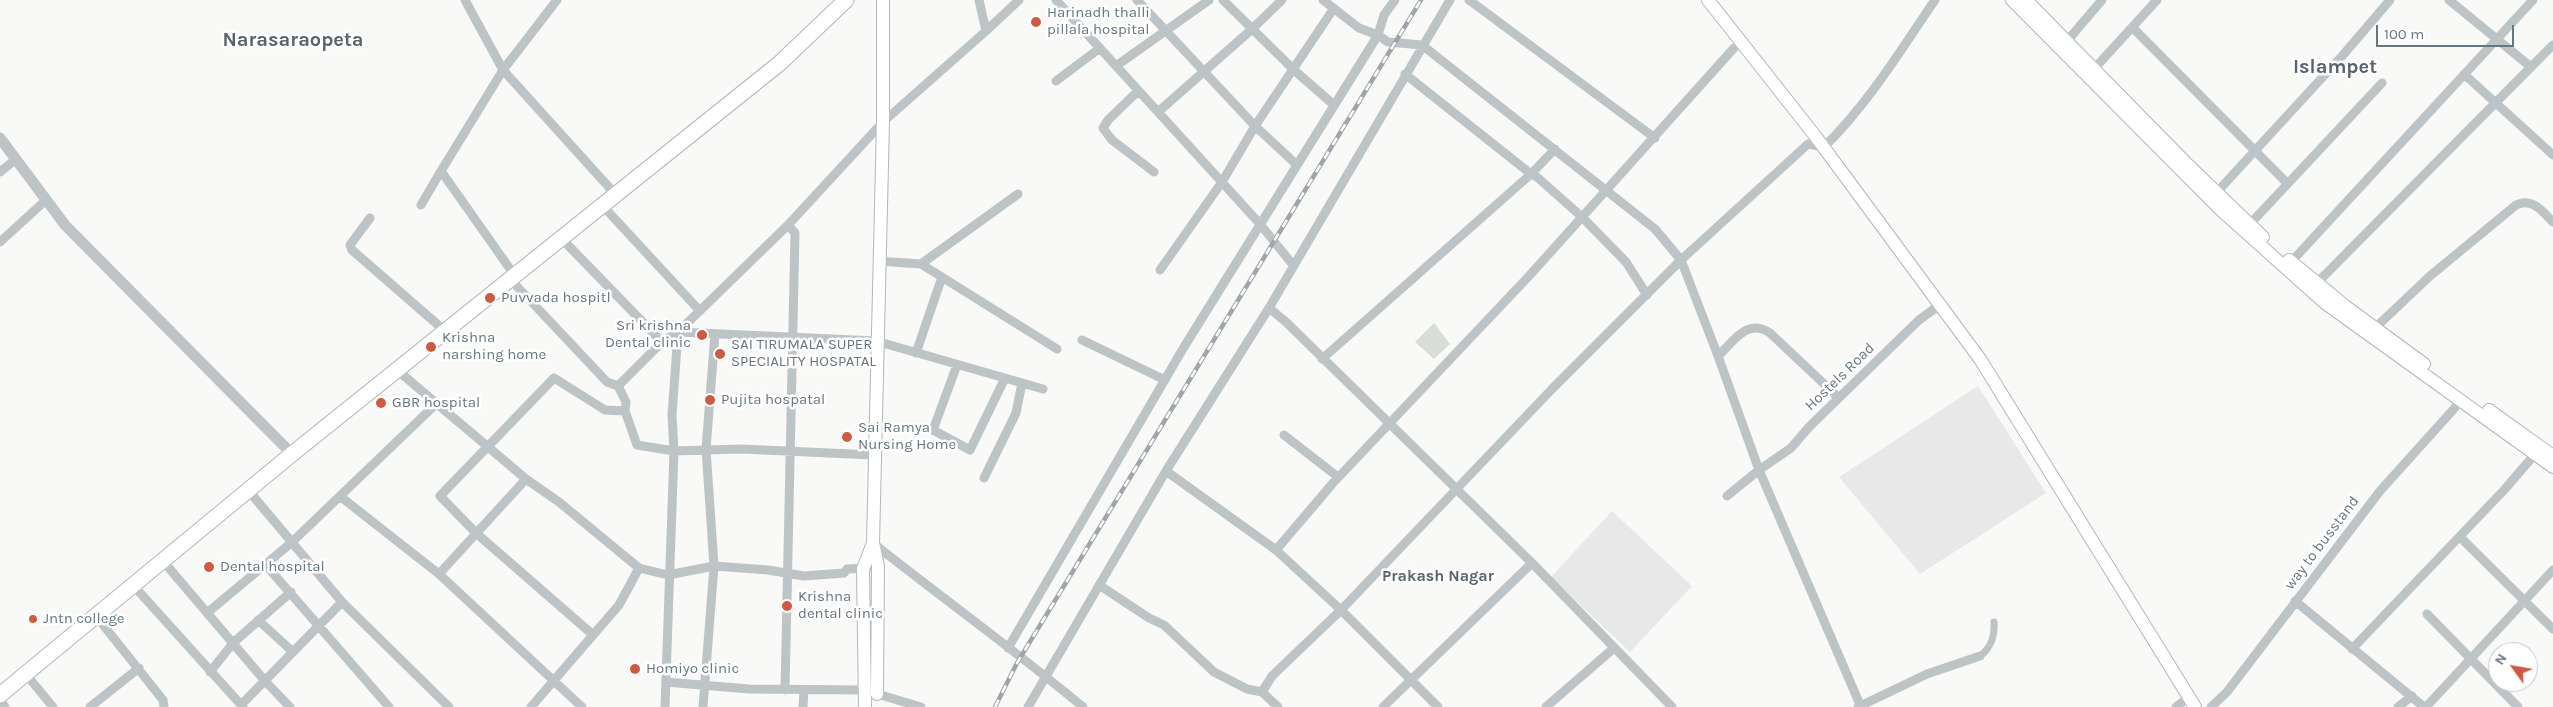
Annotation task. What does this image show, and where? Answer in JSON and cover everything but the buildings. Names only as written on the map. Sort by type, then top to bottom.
[{"type":"highway","points":[[0,695],[292,454],[780,62],[846,0]]},
{"type":"main road","points":[[876,694],[878,566],[873,543],[876,341],[883,122],[883,0]]},
{"type":"main road","points":[[1708,0],[1824,147],[1980,359],[2192,702]]},
{"type":"main road","points":[[2012,0],[2228,217],[2325,303],[2553,467]]},
{"type":"main road","points":[[2026,0],[2217,192],[2291,262],[2375,328],[2553,456]]},
{"type":"main road","points":[[865,707],[863,569],[873,543]]},
{"type":"street","points":[[465,0],[503,70],[616,194]]},
{"type":"street","points":[[421,205],[503,70],[556,0]]},
{"type":"street","points":[[979,0],[986,31]]},
{"type":"street","points":[[618,386],[662,342],[678,332],[788,225],[883,122],[986,31],[1018,0]]},
{"type":"street","points":[[1056,0],[1260,224],[1293,266]]},
{"type":"street","points":[[1136,0],[1255,126],[1297,165]]},
{"type":"street","points":[[1116,66],[1209,0]]},
{"type":"street","points":[[1223,0],[1251,30],[1334,105]]},
{"type":"street","points":[[1158,112],[1282,0]]},
{"type":"street","points":[[1323,0],[1359,28],[1378,34],[1388,42],[1422,45],[1655,229],[1681,260],[1759,470],[1860,706],[1927,674],[1980,656],[1991,642],[1995,633],[1994,622]]},
{"type":"street","points":[[1008,648],[1165,380],[1378,34],[1384,15],[1395,0]]},
{"type":"street","points":[[1028,707],[1166,471],[1268,308],[1450,0]]},
{"type":"street","points":[[1469,0],[1655,138]]},
{"type":"street","points":[[1262,692],[1272,676],[1341,610],[1552,389],[1681,260],[1808,144],[1824,147],[1864,104],[1935,0]]},
{"type":"street","points":[[2067,41],[2102,0]]},
{"type":"street","points":[[2094,69],[2157,0]]},
{"type":"street","points":[[2217,192],[2254,149],[2343,55],[2390,0]]},
{"type":"street","points":[[2449,0],[2531,66]]},
{"type":"street","points":[[2291,262],[2533,0]]},
{"type":"street","points":[[1160,270],[1222,182],[1255,126],[1334,8]]},
{"type":"street","points":[[2133,28],[2287,183]]},
{"type":"street","points":[[2317,283],[2553,45]]},
{"type":"street","points":[[1056,81],[1100,48]]},
{"type":"street","points":[[1276,550],[1338,477],[1655,138],[1734,48]]},
{"type":"street","points":[[1405,74],[1537,177],[1582,217],[1626,262],[1647,294]]},
{"type":"street","points":[[2465,75],[2553,155]]},
{"type":"street","points":[[2250,224],[2382,83]]},
{"type":"street","points":[[1138,91],[1108,120],[1103,128],[1112,140],[1154,172]]},
{"type":"street","points":[[0,138],[65,225],[292,454]]},
{"type":"street","points":[[1322,359],[1531,174],[1555,149]]},
{"type":"street","points":[[0,172],[16,159]]},
{"type":"street","points":[[441,170],[512,277],[607,382],[618,386],[626,402],[625,411],[637,445],[674,451],[706,449],[874,455]]},
{"type":"street","points":[[920,264],[1018,194]]},
{"type":"street","points":[[0,242],[46,200]]},
{"type":"street","points":[[2375,328],[2430,276],[2516,205],[2524,201],[2530,202],[2553,222]]},
{"type":"street","points":[[602,205],[700,311]]},
{"type":"street","points":[[370,218],[350,244],[352,250],[445,331]]},
{"type":"street","points":[[785,690],[795,233],[788,225]]},
{"type":"street","points":[[561,238],[662,342]]},
{"type":"street","points":[[878,261],[920,264],[1057,349]]},
{"type":"street","points":[[916,353],[942,277]]},
{"type":"street","name":"Hostels Road","points":[[1727,496],[1759,470],[1791,448],[1838,398],[1919,320],[1941,304]]},
{"type":"street","points":[[1268,308],[1286,322],[1456,491],[1532,563],[1672,707]]},
{"type":"street","points":[[1718,356],[1748,328],[1761,327],[1770,333],[1838,398]]},
{"type":"street","points":[[678,332],[876,341],[1043,389]]},
{"type":"street","points":[[665,707],[668,575],[674,451],[672,415],[678,332]]},
{"type":"street","points":[[703,707],[714,566],[706,449],[715,334]]},
{"type":"street","points":[[1082,340],[1165,380]]},
{"type":"street","points":[[957,365],[933,430],[970,450],[1005,378]]},
{"type":"street","points":[[396,370],[488,448],[526,479],[559,502],[638,568],[668,575],[714,566],[804,576],[844,573],[847,569],[863,569],[878,566]]},
{"type":"street","points":[[592,634],[476,533],[440,496],[554,378],[605,410],[625,411]]},
{"type":"street","points":[[984,478],[1016,414],[1022,383]]},
{"type":"street","name":"way to busstand","points":[[2211,707],[2227,692],[2380,491],[2461,401]]},
{"type":"street","points":[[207,613],[291,543],[437,404]]},
{"type":"street","points":[[1284,435],[1338,477]]},
{"type":"street","points":[[2352,648],[2460,537],[2535,454]]},
{"type":"street","points":[[1166,471],[1276,550],[1341,610],[1438,707]]},
{"type":"street","points":[[439,574],[526,479]]},
{"type":"street","points":[[248,490],[342,602],[449,707]]},
{"type":"street","points":[[341,497],[439,574],[582,707]]},
{"type":"street","points":[[2460,537],[2553,629]]},
{"type":"street","points":[[873,543],[1046,676],[1083,707]]},
{"type":"street","points":[[163,561],[234,642],[265,681],[290,707]]},
{"type":"street","points":[[1383,707],[1413,681],[1532,563]]},
{"type":"street","points":[[265,564],[320,625],[389,707]]},
{"type":"street","points":[[531,707],[592,634],[620,605],[638,568]]},
{"type":"street","points":[[2295,601],[2425,707],[2553,570]]},
{"type":"street","points":[[133,585],[242,706],[342,602]]},
{"type":"street","points":[[1099,585],[1149,618],[1164,625],[1214,672],[1247,689],[1262,692],[1278,707]]},
{"type":"street","points":[[210,672],[234,642],[291,592]]},
{"type":"street","points":[[2427,614],[2518,707]]},
{"type":"street","points":[[96,616],[163,700],[164,707]]},
{"type":"street","points":[[258,620],[293,652]]},
{"type":"street","points":[[1546,707],[1614,648]]},
{"type":"street","points":[[90,707],[139,668]]},
{"type":"street","points":[[25,673],[53,707]]},
{"type":"street","points":[[666,682],[785,690],[864,690],[921,707]]},
{"type":"street","points":[[803,707],[804,690]]},
{"type":"street","points":[[2398,707],[2412,696]]},
{"type":"street","points":[[0,700],[5,707]]},
{"type":"street","points":[[1871,701],[1881,707]]},
{"type":"street","points":[[2176,707],[2192,702]]},
{"type":"shaded area","points":[[1434,323],[1450,344],[1434,359],[1415,342]]},
{"type":"shaded area","points":[[1978,386],[2046,493],[1920,574],[1839,477]]},
{"type":"shaded area","points":[[1612,511],[1692,586],[1630,652],[1551,577]]},
{"type":"railway","points":[[995,707],[1017,663],[1421,0]]},
{"type":"place","name":"Harinadh thalli pillala hospital","points":[[1036,22]]},
{"type":"place","name":"Puvvada hospitl","points":[[490,298]]},
{"type":"place","name":"Sri krishna Dental clinic","points":[[702,335]]},
{"type":"place","name":"Krishna narshing home","points":[[431,347]]},
{"type":"place","name":"SAI TIRUMALA SUPER SPECIALITY HOSPATAL","points":[[720,354]]},
{"type":"place","name":"Pujita hospatal","points":[[710,400]]},
{"type":"place","name":"GBR hospital","points":[[381,403]]},
{"type":"place","name":"Sai Ramya Nursing Home","points":[[847,437]]},
{"type":"place","name":"Dental hospital","points":[[209,567]]},
{"type":"place","name":"Krishna dental clinic","points":[[787,606]]},
{"type":"place","name":"Jntn college","points":[[33,619]]},
{"type":"place","name":"Homiyo clinic","points":[[635,669]]},
{"type":"district","name":"Narasaraopeta","points":[[293,40]]},
{"type":"district","name":"Islampet","points":[[2335,67]]},
{"type":"district","name":"Prakash Nagar","points":[[1438,576]]}]
